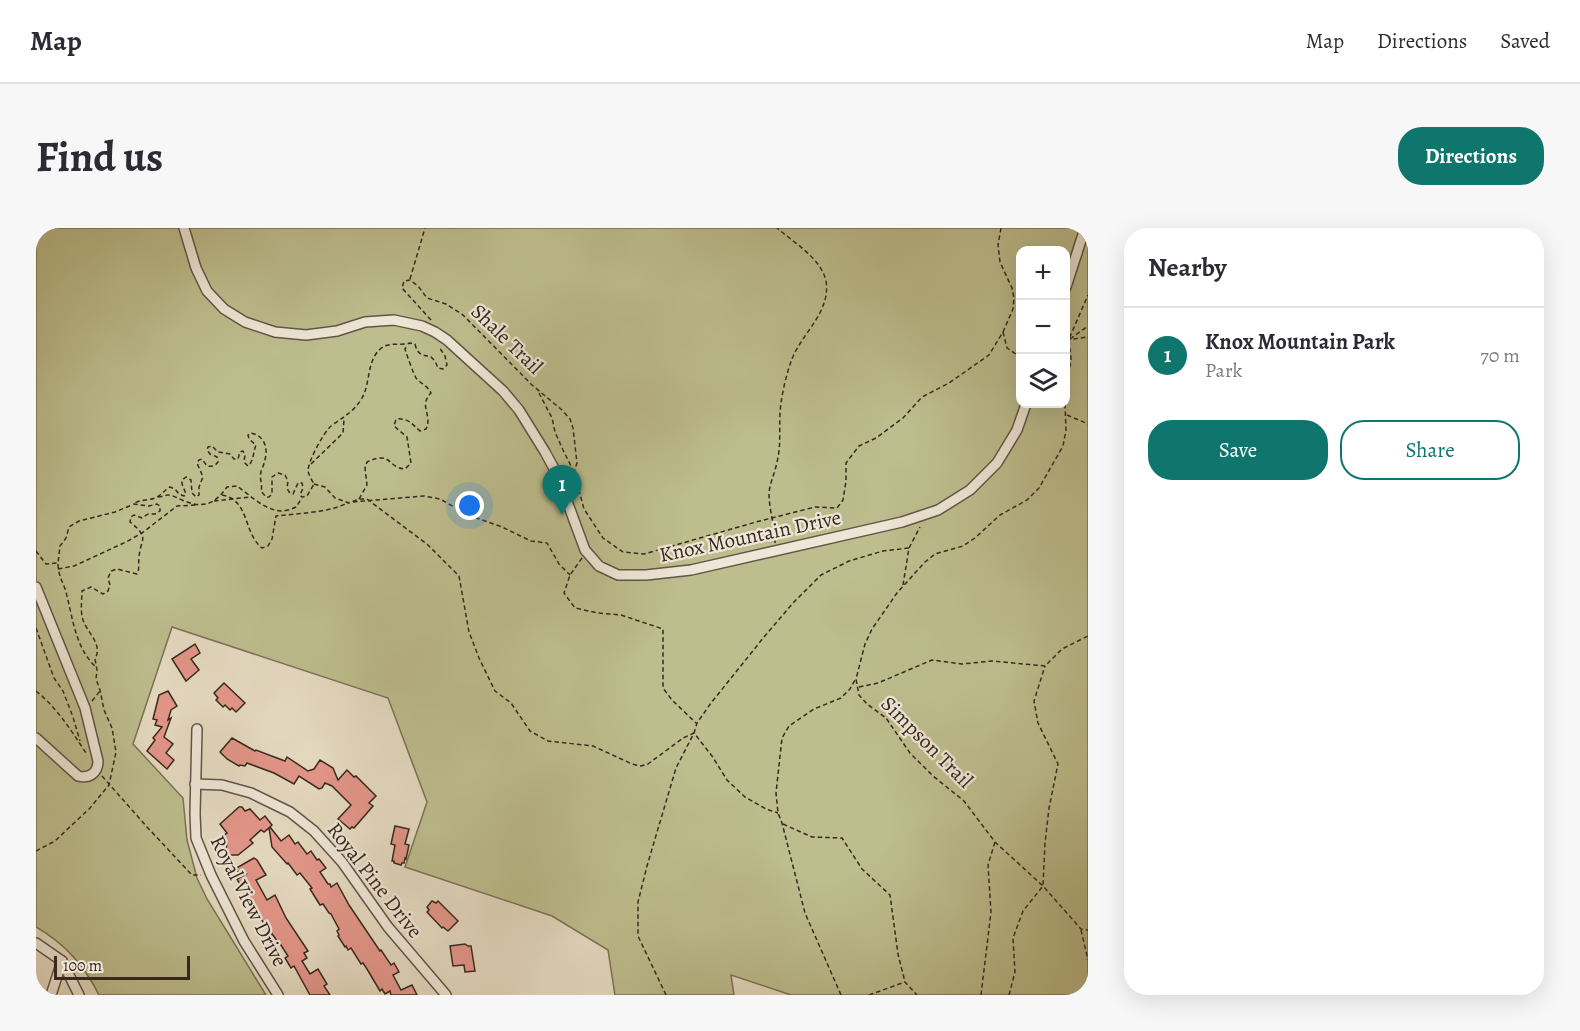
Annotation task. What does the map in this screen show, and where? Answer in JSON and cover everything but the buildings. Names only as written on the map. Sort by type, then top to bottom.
[{"type":"street","name":"Knox Mountain Drive","points":[[184,228],[196,268],[207,291],[224,309],[245,322],[275,332],[306,335],[337,331],[365,322],[394,320],[408,322],[435,332],[447,340],[503,391],[519,410],[537,438],[562,486],[587,553],[599,566],[611,573],[646,575],[686,571],[926,515],[970,490],[991,470],[1008,447],[1025,408]]},
{"type":"street","points":[[1070,272],[1085,228]]},
{"type":"street","points":[[36,587],[85,708],[98,759],[96,770],[89,776],[78,776],[36,738]]},
{"type":"street","name":"Royal View Drive","points":[[196,729],[196,838],[211,875],[244,941],[278,995]]},
{"type":"street","name":"Royal Pine Drive","points":[[195,784],[222,785],[251,793],[290,812],[314,831],[342,862],[388,927],[446,995]]},
{"type":"street","points":[[36,943],[62,961],[79,995]]},
{"type":"street","points":[[51,995],[62,961]]},
{"type":"path","points":[[425,228],[410,280],[404,281],[402,288],[430,318],[447,365],[443,369],[438,368],[430,356],[417,352],[415,345],[410,343],[383,347],[373,360],[364,395],[357,406],[344,418],[329,427],[311,459],[308,472],[314,484],[325,487],[335,498],[349,503],[424,496],[440,499],[468,515],[502,527],[531,541],[547,543],[570,575]]},
{"type":"path","points":[[776,550],[769,493],[771,477],[777,462],[781,403],[793,358],[820,315],[826,293],[826,280],[812,257],[777,228]]},
{"type":"path","points":[[784,234],[785,228]]},
{"type":"path","points":[[771,518],[815,507],[837,508],[843,500],[846,463],[859,446],[876,438],[903,418],[922,397],[949,383],[989,355],[1013,309],[1012,288],[1000,262],[998,245],[1001,228]]},
{"type":"path","name":"Shale Trail","points":[[410,280],[427,298],[447,304],[463,315],[570,419],[576,463],[574,472]]},
{"type":"path","points":[[1070,337],[1088,294]]},
{"type":"path","points":[[1070,338],[1088,326]]},
{"type":"path","points":[[1003,332],[1007,348],[1016,354]]},
{"type":"path","points":[[1070,339],[1088,337]]},
{"type":"path","points":[[358,499],[367,485],[365,468],[367,462],[376,458],[388,460],[399,469],[405,470],[411,463],[407,437],[394,426],[396,419],[410,420],[420,431],[426,429],[428,424],[424,404],[431,393],[430,389],[415,376],[406,354],[407,345]]},
{"type":"path","points":[[1070,349],[1070,365]]},
{"type":"path","name":"Shale Trail","points":[[538,390],[574,472],[584,509],[603,538],[623,552],[644,554],[771,518]]},
{"type":"path","name":"Simpson Trail","points":[[1065,408],[1066,430],[1063,446],[1039,488],[1027,500],[1000,515],[963,546],[935,554],[925,562],[903,586],[872,629],[865,644],[856,679],[859,695],[886,718],[910,753],[933,776],[964,801],[995,842],[1043,886],[1081,929]]},
{"type":"path","points":[[1065,414],[1088,424]]},
{"type":"path","points":[[310,465],[343,433],[344,418]]},
{"type":"path","points":[[157,498],[162,491],[170,487],[184,496],[186,494],[182,480],[186,477],[191,480],[192,493],[196,497],[199,495],[203,477],[197,463],[202,459],[207,465],[212,466],[218,462],[216,457],[207,450],[208,447],[212,446],[218,452],[230,454],[234,459],[238,459],[240,452],[243,451],[244,462],[251,464],[256,445],[249,439],[250,433],[257,434],[264,440],[266,452],[265,463],[260,473],[261,491],[266,497],[272,494],[272,477],[278,473],[285,475],[288,481],[287,488],[292,494],[298,483],[302,483],[303,488],[300,492],[302,497]]},
{"type":"path","points":[[562,486],[574,472]]},
{"type":"path","points":[[58,569],[74,566],[142,533],[177,506],[210,504],[222,495],[227,486],[237,486],[271,508],[282,511],[296,507],[302,497],[307,496],[314,484]]},
{"type":"path","points":[[96,668],[89,661],[81,646],[71,617],[67,593],[58,576],[60,546],[66,538],[69,527],[79,521],[115,512],[136,501],[170,495],[200,505]]},
{"type":"path","points":[[222,495],[230,496],[243,510],[256,543],[262,548],[268,546],[272,539],[276,516],[324,511],[358,499],[370,501],[428,544],[459,576],[469,632],[495,692],[511,703],[530,731],[548,741],[593,746],[641,766],[648,764],[683,738],[694,733]]},
{"type":"path","points":[[214,501],[252,497]]},
{"type":"path","points":[[36,851],[55,841],[90,808],[110,785],[116,752],[96,679],[94,659],[98,653],[98,646],[82,614],[82,591],[91,587],[103,594],[108,591],[110,585],[108,578],[111,571],[117,569],[137,574],[140,569],[139,556],[144,540],[142,533],[130,522],[131,518],[134,515],[142,518],[148,514],[155,514],[160,511],[160,506],[133,504]]},
{"type":"path","points":[[903,586],[909,548],[926,515]]},
{"type":"path","points":[[666,995],[638,936],[638,902],[676,768],[697,723],[764,637],[821,575],[849,561],[883,551],[909,548]]},
{"type":"path","points":[[36,550],[46,564],[58,563]]},
{"type":"path","points":[[587,553],[570,575],[564,593],[575,608],[621,615],[663,629],[663,688],[672,700],[697,723]]},
{"type":"path","points":[[36,628],[54,678],[63,691],[73,717],[81,745]]},
{"type":"path","points":[[1009,995],[1015,972],[1013,938],[1023,911],[1043,886],[1048,820],[1058,764],[1038,723],[1034,701],[1045,666],[1062,649],[1088,636]]},
{"type":"path","points":[[858,687],[878,683],[932,660],[962,664],[992,661],[1045,666]]},
{"type":"path","points":[[842,995],[805,913],[778,813],[776,794],[782,738],[789,726],[814,709],[841,698],[856,679]]},
{"type":"path","points":[[85,708],[95,699],[100,690]]},
{"type":"path","points":[[36,691],[64,719],[86,753]]},
{"type":"path","points":[[694,733],[727,780],[745,797],[778,813]]},
{"type":"path","points":[[96,770],[192,875],[211,875]]},
{"type":"path","points":[[782,823],[812,837],[842,838],[862,869],[890,895],[898,954],[905,982],[917,995]]},
{"type":"path","points":[[981,995],[992,912],[988,865],[995,842]]},
{"type":"path","points":[[1088,930],[1081,929],[1088,960]]},
{"type":"path","points":[[869,995],[905,982]]},
{"type":"green space","points":[[36,228],[1088,228],[1088,995],[791,995],[731,975],[734,995],[615,995],[608,950],[552,916],[405,867],[427,802],[388,698],[172,627],[133,744],[183,798],[187,840],[197,878],[207,899],[266,995],[99,995],[73,956],[36,927]]},
{"type":"place","name":"Knox Mountain Park","points":[[562,515]]}]
